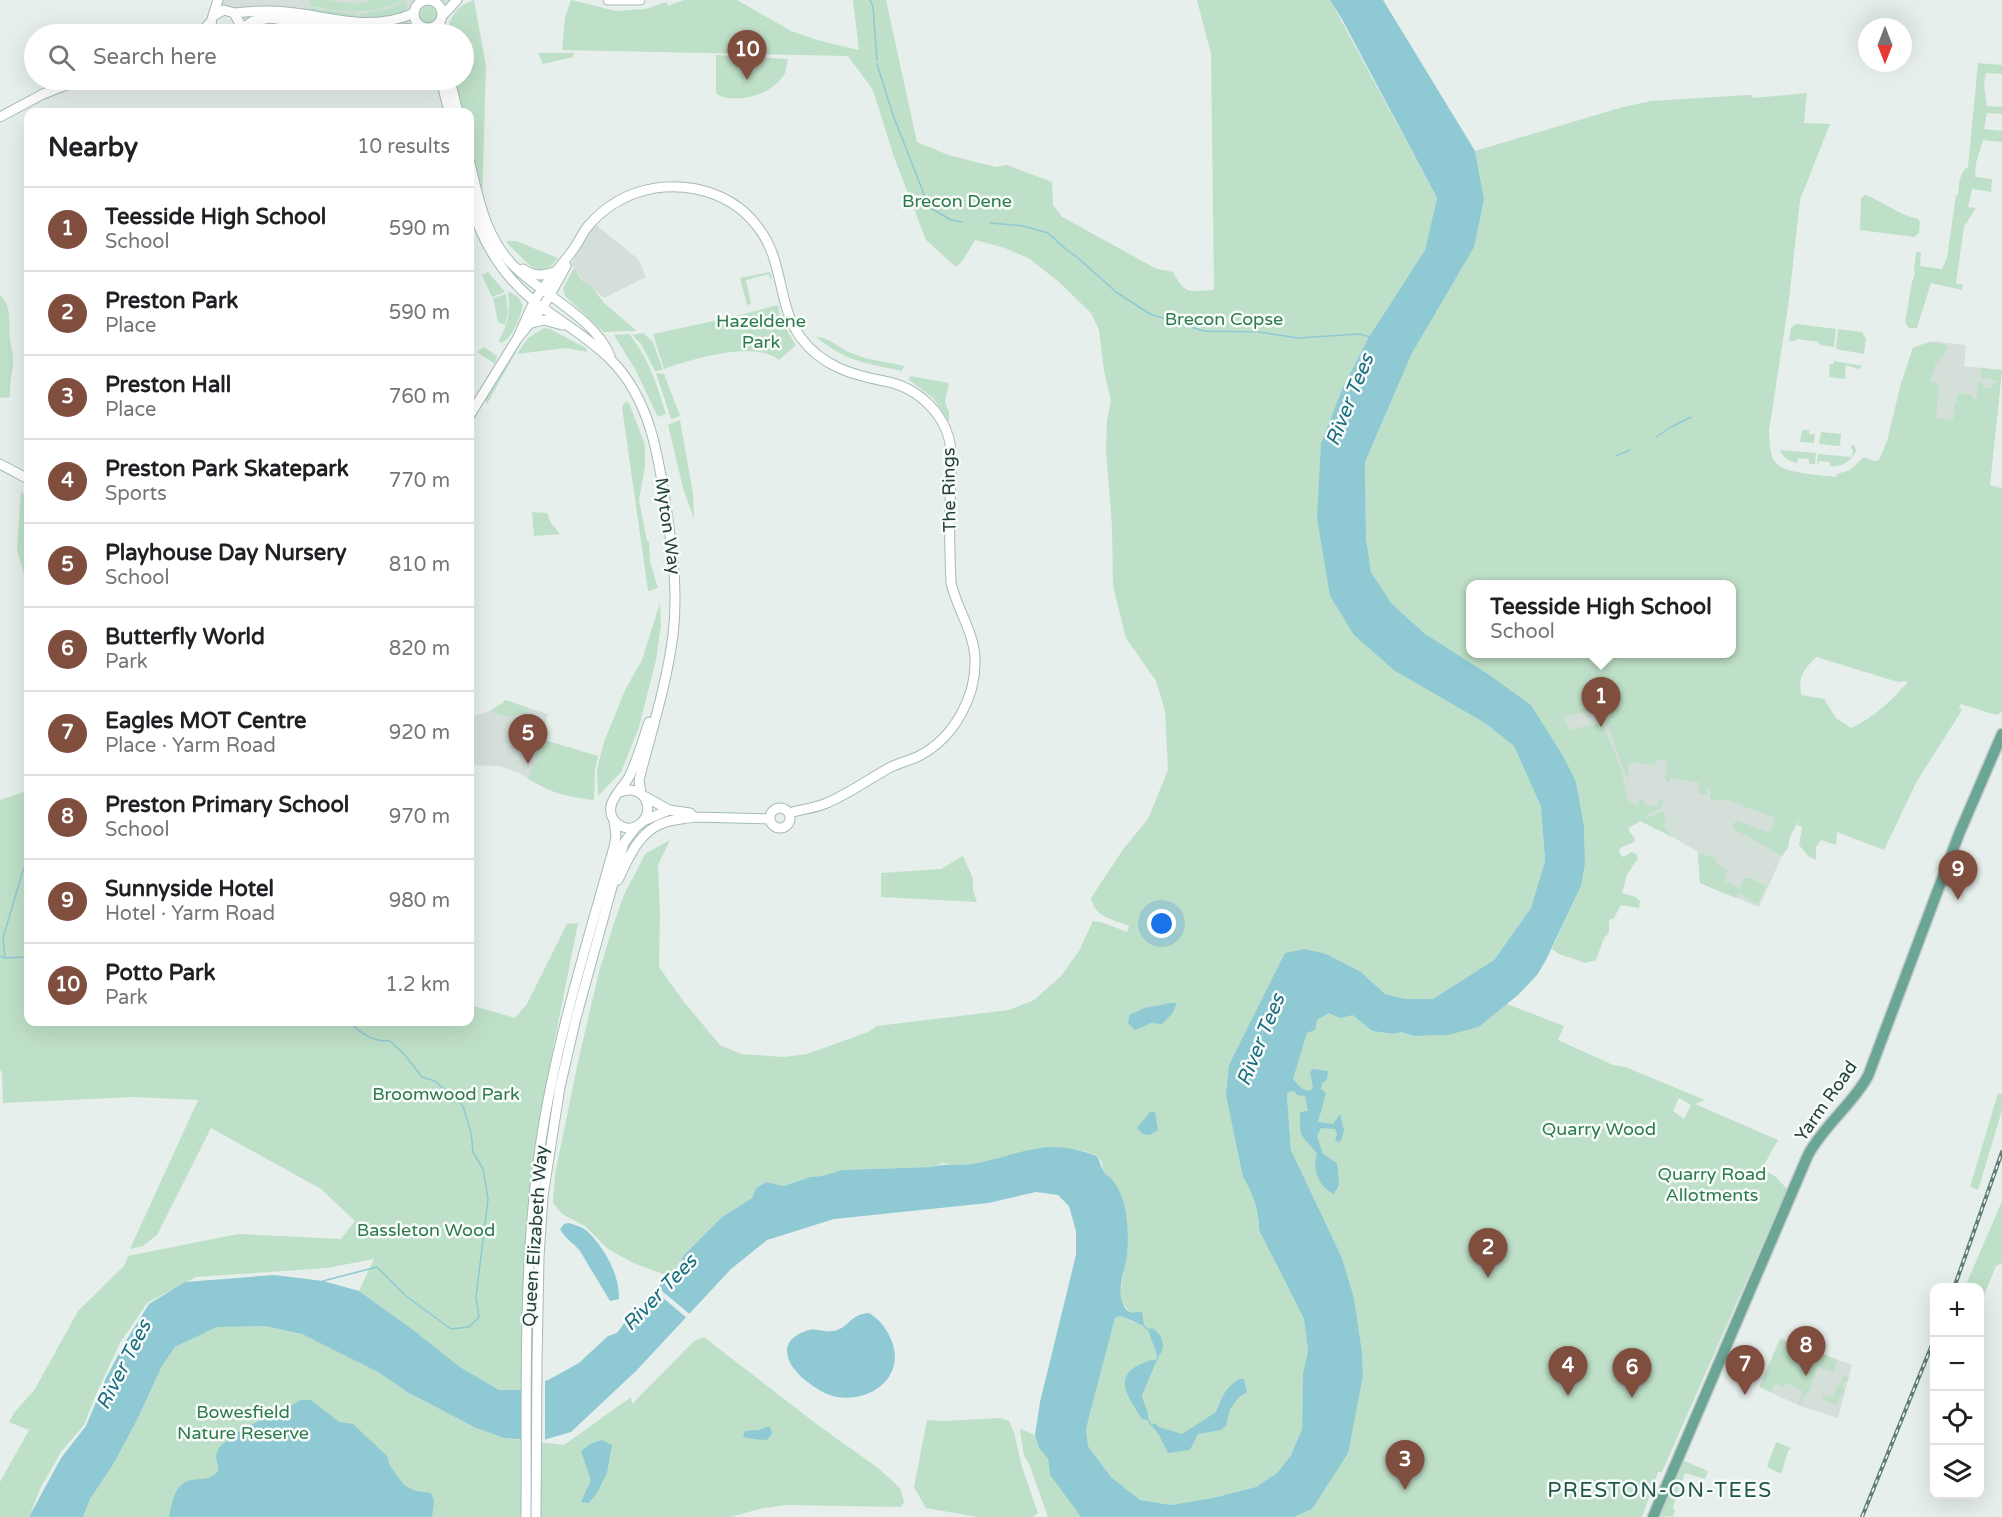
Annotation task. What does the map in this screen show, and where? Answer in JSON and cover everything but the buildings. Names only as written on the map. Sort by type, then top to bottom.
[{"type":"main road","name":"Yarm Road","points":[[1653,1517],[1808,1155],[1824,1130],[1849,1103],[1868,1076],[1956,843],[2002,734]]},
{"type":"street","points":[[211,24],[218,0]]},
{"type":"street","points":[[226,0],[240,24]]},
{"type":"street","points":[[419,24],[414,13],[416,7],[422,2],[438,0],[441,24]]},
{"type":"street","points":[[436,24],[457,0]]},
{"type":"street","points":[[608,0],[640,0]]},
{"type":"street","points":[[208,24],[221,11],[272,11],[371,24],[397,20],[414,13]]},
{"type":"street","points":[[249,24],[270,18],[310,24]]},
{"type":"street","points":[[0,117],[52,90]]},
{"type":"street","points":[[444,90],[448,108]]},
{"type":"street","points":[[452,90],[457,108]]},
{"type":"street","name":"Myton Way","points":[[474,178],[486,223],[501,250],[544,299],[612,360],[623,373],[639,400],[652,434],[661,470],[676,591],[673,636],[668,665],[639,780],[643,795]]},
{"type":"street","name":"The Rings","points":[[544,299],[556,285],[587,226],[603,210],[636,192],[654,188],[687,188],[720,196],[740,208],[757,225],[767,240],[776,261],[790,318],[803,341],[837,368],[898,383],[918,394],[936,413],[945,431],[951,450],[951,583],[954,596],[968,626],[975,656],[968,699],[950,730],[925,752],[890,767],[827,803],[789,813]]},
{"type":"street","name":"Myton Way","points":[[474,212],[495,261],[509,278],[596,334],[612,360]]},
{"type":"street","name":"The Rings","points":[[544,299],[557,271],[575,247]]},
{"type":"street","points":[[501,250],[532,274],[543,275],[557,271]]},
{"type":"street","points":[[474,409],[517,339],[530,312],[544,299]]},
{"type":"street","points":[[517,339],[532,323],[544,299]]},
{"type":"street","points":[[544,299],[591,337],[602,351]]},
{"type":"street","points":[[532,323],[551,321],[585,338]]},
{"type":"street","points":[[0,464],[24,477]]},
{"type":"street","name":"Myton Way","points":[[620,792],[629,776],[658,702]]},
{"type":"street","points":[[639,824],[647,814],[643,795],[630,790],[620,792],[611,804],[610,810],[614,821],[625,828],[639,824],[669,810]]},
{"type":"street","name":"The Rings","points":[[643,795],[669,810],[690,813],[694,817],[770,819]]},
{"type":"street","name":"The Rings","points":[[775,808],[782,808],[789,813],[788,823],[783,828],[773,825],[770,819],[775,808]]},
{"type":"street","points":[[612,890],[635,845],[649,831],[664,822],[694,817]]},
{"type":"street","name":"Queen Elizabeth Way","points":[[536,1517],[532,1467],[530,1256],[541,1143],[550,1085],[567,1016],[614,847],[616,836],[614,821]]},
{"type":"street","name":"Queen Elizabeth Way","points":[[532,1362],[543,1196],[560,1086],[576,1018],[624,843],[639,824]]},
{"type":"street","name":"Queen Elizabeth Way","points":[[526,1517],[532,1467]]},
{"type":"shaded area","points":[[223,0],[453,0],[405,24],[346,24],[277,15],[239,20],[223,11]]},
{"type":"shaded area","points":[[595,224],[638,259],[646,277],[604,298],[583,280],[571,264]]},
{"type":"shaded area","points":[[1931,341],[1966,345],[1964,366],[2002,370],[1989,488],[1887,483],[1888,436],[1901,383],[1913,348]]},
{"type":"shaded area","points":[[1371,572],[1512,580],[1466,580],[1466,658],[1391,603]]},
{"type":"shaded area","points":[[1466,658],[1480,658],[1551,688],[1581,689],[1802,812],[1759,907],[1700,883],[1698,852],[1658,828],[1640,821],[1608,821],[1488,674]]},
{"type":"shaded area","points":[[505,700],[548,714],[541,739],[598,756],[595,769],[594,800],[559,794],[517,772],[499,766],[474,765],[474,716],[488,712]]},
{"type":"shaded area","points":[[1780,1338],[1852,1365],[1838,1418],[1800,1406],[1759,1387]]},
{"type":"green space","points":[[310,0],[354,4],[372,0],[404,0],[381,9],[358,11],[310,6]]},
{"type":"green space","points":[[474,0],[486,66],[482,202],[474,167],[474,108],[459,108],[455,90],[474,90],[474,24],[450,24],[463,5]]},
{"type":"green space","points":[[571,0],[616,11],[645,9],[667,2],[668,6],[684,0],[737,0],[791,31],[859,50],[853,0],[886,0],[917,142],[948,155],[996,167],[1007,165],[1052,182],[1053,205],[1062,217],[1157,269],[1173,272],[1185,289],[1193,291],[1214,290],[1211,54],[1197,0],[1330,0],[1437,198],[1425,250],[1369,337],[1343,387],[1321,443],[1395,671],[1485,723],[1514,746],[1541,807],[1545,861],[1531,908],[1494,960],[1433,999],[1405,999],[1385,994],[1361,972],[1256,1014],[1229,1065],[1243,1177],[1255,1203],[1259,1230],[1304,1319],[1308,1351],[1303,1373],[1302,1429],[1291,1455],[1277,1473],[1256,1487],[1213,1498],[1171,1505],[1140,1500],[1111,1477],[1088,1446],[1086,1429],[1115,1318],[1121,1316],[1135,1323],[1133,1314],[1123,1303],[1120,1293],[1127,1254],[1115,1183],[1103,1171],[1102,1163],[1097,1155],[1078,1150],[957,1166],[944,1163],[931,1167],[842,1170],[784,1186],[766,1182],[756,1188],[752,1198],[722,1217],[683,1256],[678,1270],[666,1275],[633,1263],[608,1249],[585,1226],[562,1214],[553,1203],[555,1174],[599,972],[624,895],[645,854],[670,840],[658,865],[659,967],[684,1002],[720,1045],[741,1054],[784,1057],[807,1054],[868,1032],[877,1026],[1009,1010],[1034,1000],[1061,976],[1079,951],[1093,921],[1127,932],[1129,926],[1100,914],[1091,898],[1124,848],[1148,819],[1168,770],[1165,711],[1156,681],[1126,638],[1113,586],[1112,527],[1106,449],[1107,420],[1111,401],[1104,371],[1099,330],[1091,313],[1059,282],[1030,259],[1005,248],[975,240],[956,267],[926,240],[894,157],[873,90],[848,56],[562,50],[565,18]]},
{"type":"green space","points":[[407,1],[407,8],[401,15],[359,21],[361,14],[388,9]]},
{"type":"green space","points":[[424,6],[432,6],[437,11],[435,22],[424,24],[419,19],[419,11]]},
{"type":"green space","points":[[310,8],[356,14],[356,20],[312,11]]},
{"type":"green space","points":[[538,53],[574,53],[573,57],[543,64]]},
{"type":"green space","points":[[716,55],[788,59],[785,73],[772,87],[754,96],[734,98],[716,94]]},
{"type":"green space","points":[[1978,63],[2002,65],[2002,74],[1986,73],[1984,85],[1987,106],[2002,107],[2002,114],[1987,113],[1984,129],[2002,131],[2002,142],[1983,140],[1976,163],[1975,177],[1992,179],[1991,192],[1972,189],[1968,207],[1976,208],[1964,227],[1956,283],[1963,285],[1962,290],[1931,283],[1917,328],[1909,328],[1905,323],[1915,274],[1916,252],[1921,252],[1920,266],[1942,269],[1947,258],[1956,195],[1958,195],[1961,175],[1968,167]]},
{"type":"green space","points":[[1807,93],[1804,123],[1830,124],[1800,200],[1789,300],[1769,431],[1771,452],[1776,463],[1795,472],[1836,477],[1837,474],[1850,470],[1864,457],[1874,461],[1879,460],[1889,436],[1900,388],[1913,348],[1936,342],[1949,348],[1932,372],[1931,382],[1939,383],[1936,418],[1953,420],[1955,402],[1958,402],[1956,396],[1959,396],[1959,393],[1972,395],[1976,404],[1978,382],[1983,383],[1983,387],[1992,388],[1992,383],[1996,383],[1996,380],[1980,377],[1981,368],[2002,370],[1990,485],[2002,488],[2002,712],[1996,715],[1961,704],[1959,709],[1962,709],[1959,715],[1917,781],[1884,850],[1837,832],[1836,845],[1821,840],[1816,847],[1816,860],[1809,857],[1799,845],[1802,827],[1797,825],[1800,818],[1790,835],[1788,848],[1782,856],[1732,828],[1736,820],[1770,833],[1775,818],[1730,801],[1710,799],[1710,788],[1708,788],[1707,795],[1698,793],[1700,783],[1671,778],[1669,782],[1666,782],[1667,761],[1657,759],[1655,765],[1630,762],[1628,781],[1607,724],[1598,709],[1564,717],[1569,730],[1602,722],[1620,766],[1629,801],[1638,806],[1639,799],[1645,800],[1644,805],[1657,807],[1659,800],[1664,801],[1662,807],[1645,816],[1646,818],[1664,813],[1666,821],[1663,824],[1672,837],[1640,821],[1629,828],[1635,839],[1634,842],[1620,848],[1619,852],[1623,857],[1632,852],[1638,858],[1627,875],[1622,893],[1636,897],[1640,901],[1639,908],[1621,905],[1614,918],[1609,920],[1609,933],[1604,938],[1596,960],[1586,963],[1559,954],[1552,949],[1581,886],[1585,864],[1584,826],[1576,782],[1531,705],[1424,633],[1391,603],[1371,572],[1366,538],[1365,462],[1412,353],[1484,199],[1475,151],[1623,107],[1651,101],[1751,95],[1753,98]],"holes":[[[1816,657],[1898,682],[1907,681],[1906,685],[1878,711],[1851,728],[1836,718],[1824,699],[1801,695],[1800,682],[1803,673]]]},
{"type":"green space","points":[[1865,195],[1918,219],[1919,233],[1914,237],[1860,230],[1861,198]]},
{"type":"green space","points":[[506,241],[516,241],[558,258],[548,268],[538,269],[529,264]]},
{"type":"green space","points":[[574,268],[604,303],[637,331],[604,332],[565,296],[563,288]]},
{"type":"green space","points":[[488,272],[505,292],[492,297],[482,275]]},
{"type":"green space","points":[[770,272],[772,278],[770,279],[769,274],[746,280],[751,304],[747,305],[740,278]]},
{"type":"green space","points":[[508,291],[518,297],[523,306],[516,327],[502,343],[498,341],[508,318]]},
{"type":"green space","points":[[506,294],[508,312],[505,325],[498,322],[493,298]]},
{"type":"green space","points":[[0,295],[8,310],[13,361],[10,397],[0,398]]},
{"type":"green space","name":"Hazeldene Park","points":[[778,305],[781,321],[796,345],[779,360],[769,354],[740,351],[706,356],[664,369],[653,334]]},
{"type":"green space","points":[[1796,324],[1836,329],[1834,347],[1820,345],[1819,342],[1796,339],[1796,341],[1789,341],[1791,328]]},
{"type":"green space","points":[[544,328],[586,348],[587,352],[566,348],[517,354],[528,338]]},
{"type":"green space","points":[[1838,329],[1862,332],[1866,339],[1864,354],[1836,349]]},
{"type":"green space","points":[[643,333],[653,342],[663,370],[655,371],[641,344],[632,335]]},
{"type":"green space","points":[[629,334],[647,362],[666,414],[658,417],[635,369],[614,335]]},
{"type":"green space","points":[[816,337],[857,355],[904,366],[902,371],[847,357]]},
{"type":"green space","points":[[522,341],[487,404],[485,399]]},
{"type":"green space","points":[[484,347],[497,356],[495,364],[477,352]]},
{"type":"green space","points":[[1834,361],[1863,366],[1858,369],[1846,365],[1845,379],[1829,377],[1830,364]]},
{"type":"green space","points":[[656,373],[664,374],[680,416],[671,419]]},
{"type":"green space","points":[[910,376],[949,383],[945,402],[949,412],[949,422],[933,398],[909,380]]},
{"type":"green space","points":[[625,402],[629,403],[645,445],[645,467],[639,500],[649,542],[650,562],[658,588],[648,591],[622,407]]},
{"type":"green space","points":[[680,420],[693,494],[694,519],[683,488],[668,425]]},
{"type":"green space","points":[[1802,430],[1809,430],[1809,434],[1815,434],[1814,443],[1800,442]]},
{"type":"green space","points":[[1821,432],[1841,434],[1840,446],[1819,444]]},
{"type":"green space","points":[[1851,445],[1855,446],[1856,451],[1852,457]]},
{"type":"green space","points":[[1780,450],[1816,453],[1815,464],[1809,464],[1809,459],[1798,458],[1797,463],[1791,462]]},
{"type":"green space","points":[[1818,454],[1852,457],[1839,466],[1830,466],[1830,462],[1819,461],[1817,464]]},
{"type":"green space","points":[[21,491],[24,494],[24,576],[17,549]]},
{"type":"green space","points":[[532,512],[547,513],[551,523],[560,534],[534,536]]},
{"type":"green space","points":[[660,603],[661,625],[656,660],[639,727],[621,772],[598,796],[597,769],[604,742],[625,690],[642,660]]},
{"type":"green space","points":[[505,700],[528,708],[526,714],[504,716],[491,710]]},
{"type":"green space","points":[[547,741],[598,756],[595,769],[594,800],[560,793],[528,779],[536,761],[534,747],[536,744],[545,746]]},
{"type":"green space","points":[[24,792],[24,1026],[474,1026],[474,1006],[515,1018],[527,1004],[567,924],[578,923],[553,1049],[531,1181],[525,1249],[522,1390],[499,1390],[460,1367],[359,1291],[374,1259],[327,1268],[196,1277],[147,1303],[120,1343],[84,1425],[61,1452],[40,1489],[29,1517],[0,1517],[0,1482],[29,1430],[9,1422],[35,1389],[78,1311],[124,1266],[128,1256],[238,1234],[341,1239],[355,1221],[321,1189],[211,1128],[157,1235],[143,1246],[130,1249],[198,1100],[134,1097],[3,1103],[0,1069],[0,800]]},
{"type":"green space","points":[[1698,853],[1713,857],[1727,871],[1724,881],[1740,888],[1744,878],[1750,878],[1766,886],[1758,904],[1738,893],[1736,898],[1700,883]]},
{"type":"green space","points":[[963,856],[973,879],[973,890],[977,902],[881,897],[881,873],[941,869]]},
{"type":"green space","points":[[1507,1004],[1564,1026],[1558,1040],[1613,1065],[1625,1067],[1705,1100],[1695,1104],[1778,1140],[1764,1165],[1764,1170],[1776,1177],[1787,1189],[1662,1472],[1658,1472],[1642,1517],[1294,1517],[1312,1509],[1363,1376],[1354,1298],[1342,1258],[1291,1150],[1287,1096],[1307,1033],[1317,1020],[1329,1013],[1353,1014],[1372,1031],[1394,1034],[1401,1032],[1414,1036],[1447,1035],[1479,1027]],"holes":[[[1679,1098],[1691,1105],[1684,1119],[1673,1111]]]},
{"type":"green space","points":[[1998,1093],[2002,1094],[2002,1110],[1978,1190],[1970,1187]]},
{"type":"green space","points":[[2002,1201],[2002,1263],[1996,1266],[1984,1295],[1984,1283],[1967,1283]]},
{"type":"green space","name":"Bowesfield Nature Reserve","points":[[265,1326],[302,1334],[328,1346],[378,1372],[407,1392],[476,1428],[504,1438],[564,1445],[631,1397],[632,1404],[694,1341],[704,1337],[815,1423],[878,1468],[900,1488],[904,1502],[901,1507],[785,1505],[731,1517],[83,1517],[90,1499],[114,1463],[162,1366],[175,1347],[217,1327]]},
{"type":"green space","points":[[1782,1340],[1793,1344],[1789,1356],[1810,1363],[1815,1351],[1837,1360],[1833,1372],[1818,1367],[1808,1394],[1800,1404],[1798,1404],[1803,1392],[1800,1389],[1785,1383],[1783,1387],[1774,1385],[1772,1392],[1760,1387],[1779,1342]]},
{"type":"green space","points":[[1844,1375],[1849,1377],[1847,1381],[1844,1381],[1842,1388],[1845,1389],[1837,1405],[1822,1399],[1823,1395],[1833,1398]]},
{"type":"green space","points":[[1001,1418],[1009,1421],[1014,1432],[1022,1467],[1038,1513],[1033,1517],[977,1517],[926,1508],[914,1487],[927,1420]]},
{"type":"green space","points":[[1020,1429],[1035,1435],[1039,1448],[1048,1459],[1050,1475],[1081,1517],[1048,1517],[1030,1466],[1024,1456]]},
{"type":"green space","points":[[1776,1442],[1791,1448],[1782,1472],[1779,1473],[1767,1467]]},
{"type":"green space","points":[[1682,1460],[1708,1471],[1705,1479],[1685,1473],[1673,1507],[1675,1511],[1673,1516],[1657,1517]]},
{"type":"water","name":"River Tees","points":[[1330,0],[1383,0],[1475,151],[1484,199],[1474,247],[1412,353],[1365,462],[1366,538],[1371,572],[1391,603],[1424,633],[1531,705],[1563,756],[1576,782],[1584,826],[1585,864],[1581,886],[1537,975],[1519,994],[1479,1027],[1448,1035],[1414,1036],[1401,1032],[1394,1034],[1372,1031],[1353,1015],[1340,1018],[1329,1013],[1317,1020],[1315,1030],[1307,1033],[1293,1079],[1302,1089],[1310,1091],[1313,1087],[1310,1072],[1313,1069],[1328,1071],[1327,1080],[1322,1083],[1321,1089],[1326,1093],[1318,1122],[1333,1124],[1340,1114],[1344,1130],[1341,1141],[1338,1142],[1335,1140],[1337,1134],[1335,1129],[1321,1128],[1317,1136],[1323,1154],[1337,1163],[1339,1185],[1334,1194],[1324,1187],[1318,1178],[1315,1166],[1317,1154],[1304,1139],[1300,1128],[1300,1112],[1308,1111],[1305,1096],[1297,1095],[1294,1091],[1288,1092],[1287,1096],[1291,1150],[1342,1258],[1354,1298],[1363,1376],[1348,1453],[1312,1509],[1294,1517],[1081,1517],[1050,1475],[1048,1459],[1039,1448],[1035,1435],[1040,1402],[1076,1255],[1076,1231],[1069,1206],[1058,1195],[1036,1192],[988,1203],[834,1219],[767,1240],[731,1269],[637,1370],[571,1432],[540,1441],[504,1438],[476,1428],[407,1392],[378,1372],[302,1334],[265,1326],[217,1327],[175,1347],[162,1366],[114,1463],[90,1499],[83,1517],[29,1517],[61,1458],[86,1426],[106,1378],[149,1304],[185,1282],[274,1275],[323,1281],[359,1291],[460,1367],[499,1390],[522,1390],[550,1379],[579,1363],[608,1336],[617,1333],[633,1311],[650,1302],[666,1275],[678,1270],[683,1256],[722,1217],[752,1198],[756,1188],[766,1182],[784,1186],[842,1170],[972,1164],[1048,1147],[1069,1149],[1097,1156],[1104,1172],[1119,1189],[1125,1207],[1128,1237],[1121,1284],[1122,1301],[1128,1311],[1142,1312],[1144,1326],[1121,1316],[1115,1318],[1086,1429],[1088,1446],[1111,1477],[1140,1500],[1171,1505],[1213,1498],[1256,1487],[1277,1473],[1291,1455],[1302,1429],[1303,1373],[1308,1351],[1304,1319],[1259,1230],[1255,1203],[1243,1177],[1226,1095],[1229,1065],[1285,953],[1305,949],[1326,954],[1361,972],[1385,994],[1405,999],[1433,999],[1494,960],[1531,908],[1545,861],[1541,807],[1514,746],[1485,723],[1395,671],[1354,635],[1330,596],[1317,518],[1321,443],[1343,387],[1369,337],[1425,250],[1437,198]]},
{"type":"water","points":[[1177,1003],[1172,1014],[1162,1024],[1151,1023],[1135,1030],[1128,1023],[1130,1014],[1147,1007]]},
{"type":"water","points":[[1150,1112],[1155,1112],[1158,1130],[1150,1135],[1143,1134],[1137,1128]]},
{"type":"water","points":[[569,1223],[587,1231],[605,1253],[617,1280],[619,1299],[610,1301],[580,1251],[560,1229],[564,1224]]},
{"type":"water","points":[[869,1313],[884,1327],[894,1350],[891,1374],[884,1383],[863,1395],[850,1398],[837,1397],[818,1390],[795,1371],[787,1349],[796,1336],[809,1330],[838,1330],[857,1316]]},
{"type":"water","points":[[1152,1328],[1162,1340],[1163,1347],[1160,1355],[1157,1355],[1148,1330]]},
{"type":"water","points":[[1152,1360],[1157,1360],[1142,1395],[1148,1420],[1142,1419],[1130,1400],[1125,1384],[1130,1371]]},
{"type":"water","points":[[1239,1379],[1244,1379],[1247,1392],[1239,1397],[1230,1409],[1226,1426],[1221,1430],[1198,1434],[1190,1450],[1168,1453],[1151,1425],[1155,1423],[1159,1427],[1182,1434],[1216,1412],[1222,1397]]},
{"type":"water","points":[[301,1400],[311,1400],[339,1422],[353,1424],[387,1456],[390,1466],[404,1485],[416,1491],[431,1493],[434,1501],[432,1517],[169,1517],[173,1500],[181,1485],[191,1480],[209,1478],[218,1471],[216,1454],[231,1437]]},
{"type":"water","points":[[770,1427],[772,1434],[767,1440],[743,1436],[745,1431]]},
{"type":"water","points":[[602,1440],[612,1445],[607,1473],[589,1503],[581,1502],[591,1480],[581,1451],[592,1443]]},
{"type":"pier","points":[[656,1286],[692,1316],[689,1320],[654,1290]]},
{"type":"pier","points":[[545,1378],[545,1443],[522,1443],[522,1386]]},
{"type":"waterway","points":[[870,0],[873,7],[877,60]]},
{"type":"waterway","points":[[877,64],[893,115],[929,207],[951,220],[962,222]]},
{"type":"waterway","points":[[990,223],[1023,226],[1048,233],[1116,292],[1150,314],[1204,331],[1259,332],[1298,338],[1359,334],[1370,337]]},
{"type":"waterway","points":[[1656,437],[1691,417]]},
{"type":"waterway","points":[[1616,456],[1630,450]]},
{"type":"waterway","points":[[5,958],[3,938],[24,867]]},
{"type":"waterway","points":[[0,956],[24,957]]},
{"type":"waterway","points":[[323,1281],[377,1267],[406,1296],[451,1329],[469,1327],[479,1317],[476,1297],[488,1199],[483,1169],[473,1152],[471,1133],[463,1106],[435,1081],[422,1077],[405,1055],[390,1041],[368,1036],[354,1026]]},
{"type":"waterway","points":[[1144,1326],[1148,1330]]},
{"type":"waterway","points":[[1157,1360],[1158,1355]]},
{"type":"waterway","points":[[1148,1420],[1151,1425]]},
{"type":"railway","points":[[1956,1283],[2002,1152]]},
{"type":"railway","points":[[1862,1517],[1930,1350]]},
{"type":"place","name":"Potto Park","points":[[747,80]]},
{"type":"place","name":"Teesside High School","points":[[1601,727]]},
{"type":"place","name":"Playhouse Day Nursery","points":[[528,764]]},
{"type":"place","name":"Sunnyside Hotel","points":[[1958,900]]},
{"type":"place","name":"Preston Park","points":[[1488,1278]]},
{"type":"place","name":"Preston Primary School","points":[[1806,1376]]},
{"type":"place","name":"Eagles MOT Centre","points":[[1745,1395]]},
{"type":"place","name":"Preston Park Skatepark","points":[[1568,1396]]},
{"type":"place","name":"Butterfly World","points":[[1632,1398]]},
{"type":"place","name":"Preston Hall","points":[[1405,1490]]},
{"type":"district","name":"PRESTON-ON-TEES","points":[[1660,1490]]},
{"type":"park label","name":"Brecon Dene","points":[[957,201]]},
{"type":"park label","name":"Brecon Copse","points":[[1224,319]]},
{"type":"park label","name":"Broomwood Park","points":[[446,1094]]},
{"type":"park label","name":"Quarry Wood","points":[[1599,1129]]},
{"type":"park label","name":"Quarry Road Allotments","points":[[1712,1184]]},
{"type":"park label","name":"Bassleton Wood","points":[[426,1230]]}]
